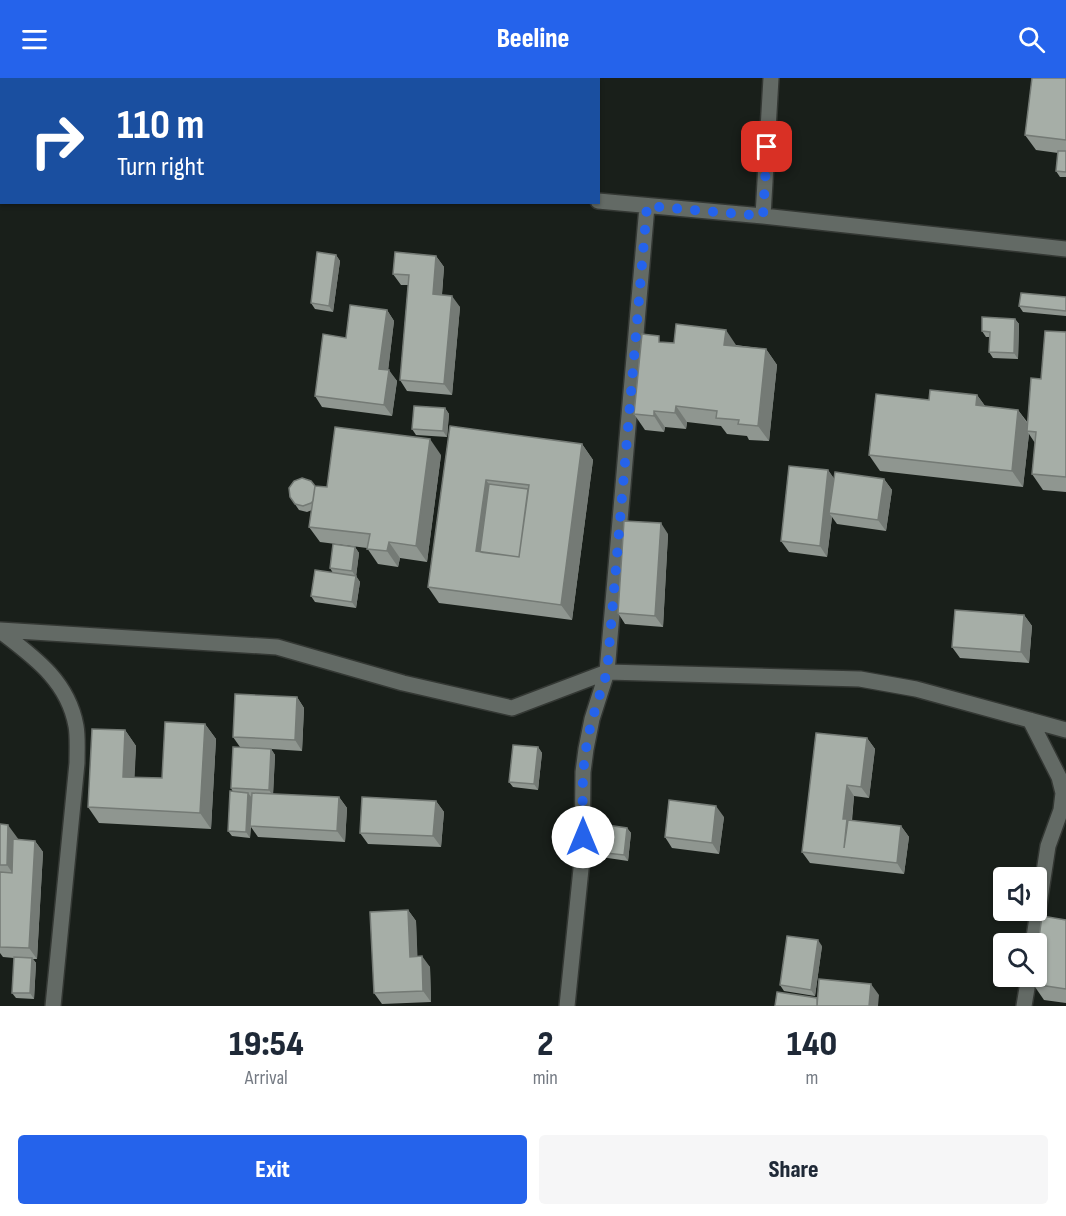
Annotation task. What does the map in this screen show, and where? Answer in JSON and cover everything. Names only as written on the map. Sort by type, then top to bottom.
[{"type":"street","points":[[763,216],[771,78]]},
{"type":"street","points":[[600,201],[763,216],[1066,249]]},
{"type":"street","points":[[567,1006],[582,859],[583,772],[592,719],[607,672],[647,206]]},
{"type":"street","points":[[0,631],[277,647],[403,683],[512,708],[607,672],[860,679],[916,689],[1066,730]]},
{"type":"street","points":[[0,631],[41,662],[68,697],[76,726],[77,763],[53,1006]]},
{"type":"street","points":[[1030,720],[1059,777],[1063,793],[1061,810],[1048,846],[1036,933]]},
{"type":"street","points":[[1024,1006],[1027,987]]},
{"type":"building","points":[[1032,78],[1066,78],[1066,140],[1025,135]]},
{"type":"building","points":[[1058,151],[1066,151],[1066,172],[1056,171]]},
{"type":"building","points":[[317,252],[336,255],[329,306],[311,303]]},
{"type":"building","points":[[395,252],[436,256],[433,294],[452,296],[444,384],[400,380],[409,275],[393,274]]},
{"type":"building","points":[[1021,293],[1066,297],[1066,311],[1019,306]]},
{"type":"building","points":[[350,305],[387,310],[379,369],[389,370],[384,405],[315,396],[323,334],[346,338]]},
{"type":"building","points":[[982,317],[1015,319],[1014,353],[989,352],[990,332],[982,331]]},
{"type":"building","points":[[676,324],[726,330],[724,345],[766,349],[758,426],[738,424],[739,420],[716,418],[717,411],[676,406],[675,413],[654,411],[654,416],[634,414],[642,334],[659,336],[659,342],[674,343]]},
{"type":"building","points":[[1045,331],[1066,332],[1066,477],[1032,474],[1036,432],[1027,431],[1031,378],[1041,379]]},
{"type":"building","points":[[930,390],[977,395],[976,405],[1018,410],[1012,471],[869,455],[876,394],[929,400]]},
{"type":"building","points":[[414,406],[445,408],[443,431],[412,429]]},
{"type":"building","points":[[450,426],[582,444],[561,605],[428,587]],"holes":[[[486,480],[529,485],[519,557],[476,551]]]},
{"type":"building","points":[[335,427],[430,439],[416,546],[389,542],[387,551],[367,549],[370,534],[309,527],[315,486],[327,487]]},
{"type":"building","points":[[789,466],[828,470],[820,546],[781,541]]},
{"type":"building","points":[[835,472],[884,479],[878,520],[829,513]]},
{"type":"building","points":[[302,478],[311,481],[315,486],[313,501],[303,506],[295,504],[290,497],[289,488],[294,481]]},
{"type":"building","points":[[489,484],[528,489],[519,557],[480,552]]},
{"type":"building","points":[[624,521],[661,523],[655,616],[618,613]]},
{"type":"building","points":[[333,544],[355,547],[352,571],[330,568]]},
{"type":"building","points":[[315,570],[356,576],[352,602],[311,596]]},
{"type":"building","points":[[955,610],[1024,615],[1021,652],[952,647]]},
{"type":"building","points":[[235,694],[297,697],[295,740],[233,737]]},
{"type":"building","points":[[165,722],[205,724],[200,813],[88,807],[92,729],[125,730],[123,777],[162,778]]},
{"type":"building","points":[[816,733],[867,738],[861,787],[847,785],[843,819],[847,819],[844,848],[848,820],[901,826],[897,863],[802,852]]},
{"type":"building","points":[[513,745],[538,747],[534,784],[509,782]]},
{"type":"building","points":[[233,747],[271,749],[269,790],[231,788]]},
{"type":"building","points":[[230,791],[248,793],[246,832],[228,831]]},
{"type":"building","points":[[252,793],[339,797],[337,831],[250,826]]},
{"type":"building","points":[[362,797],[436,801],[433,836],[360,833]]},
{"type":"building","points":[[669,800],[716,806],[712,843],[665,837]]},
{"type":"building","points":[[0,824],[8,825],[7,865],[0,865]]},
{"type":"building","points":[[600,824],[627,828],[624,855],[597,852]]},
{"type":"building","points":[[13,839],[35,841],[29,948],[0,947],[0,872],[12,873]]},
{"type":"building","points":[[408,910],[410,957],[422,956],[423,991],[374,993],[370,912]]},
{"type":"building","points":[[1047,917],[1066,920],[1066,989],[1047,986],[1047,933],[1040,933],[1041,921],[1047,921]]},
{"type":"building","points":[[787,936],[818,940],[811,990],[780,985]]},
{"type":"building","points":[[14,957],[32,958],[30,993],[12,993]]},
{"type":"building","points":[[819,979],[871,984],[869,1006],[817,1006]]},
{"type":"building","points":[[777,992],[817,998],[817,1006],[775,1006]]},
{"type":"route","points":[[583,837],[583,772],[586,749],[592,719],[607,672],[647,206],[763,216],[767,147]]}]
